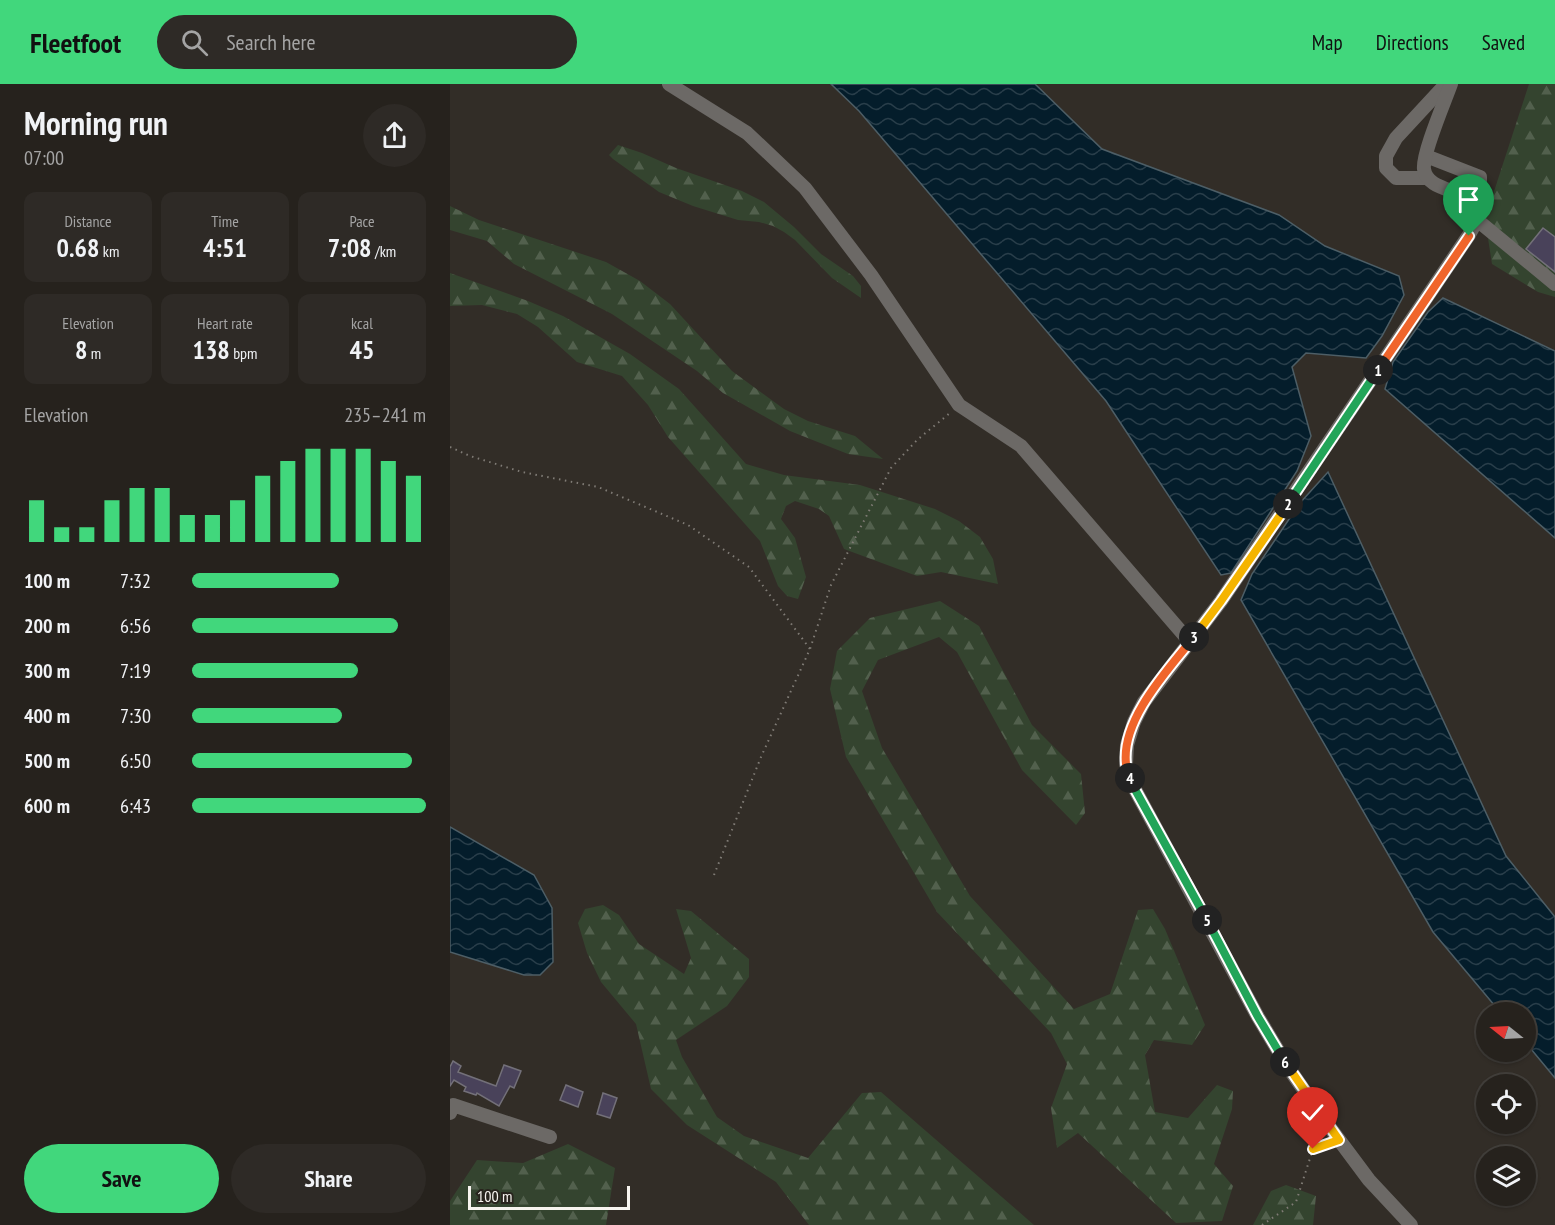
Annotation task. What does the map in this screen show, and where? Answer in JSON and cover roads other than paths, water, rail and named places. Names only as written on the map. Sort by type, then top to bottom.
[{"type":"street","points":[[669,84],[747,134],[805,188],[871,275],[959,405],[1021,446],[1190,642]]},
{"type":"street","points":[[1411,1225],[1369,1180],[1288,1067],[1258,1017],[1132,784],[1126,764],[1134,722],[1144,702],[1221,601],[1469,236],[1477,220],[1477,208],[1473,201],[1433,183],[1427,177],[1424,169],[1449,84]]},
{"type":"street","points":[[1427,177],[1396,178],[1386,168],[1386,156],[1396,138],[1449,84]]},
{"type":"street","points":[[1426,156],[1478,175],[1480,180],[1473,201]]},
{"type":"street","points":[[1477,220],[1555,284]]},
{"type":"street","points":[[451,1107],[550,1137]]},
{"type":"water","points":[[831,84],[1035,84],[1102,149],[1279,215],[1325,246],[1399,276],[1404,295],[1382,336],[1366,358],[1306,353],[1292,367],[1311,436],[1297,471],[1231,573],[1221,575],[1106,401],[859,111]]},
{"type":"water","points":[[1443,298],[1555,351],[1555,538],[1385,389],[1393,362],[1428,312]]},
{"type":"water","points":[[1328,472],[1506,856],[1555,917],[1555,1078],[1536,1055],[1536,1002],[1492,1002],[1433,932],[1241,600],[1252,574],[1300,503]]},
{"type":"water","points":[[450,827],[534,875],[552,908],[553,962],[540,975],[524,975],[450,952]]}]
